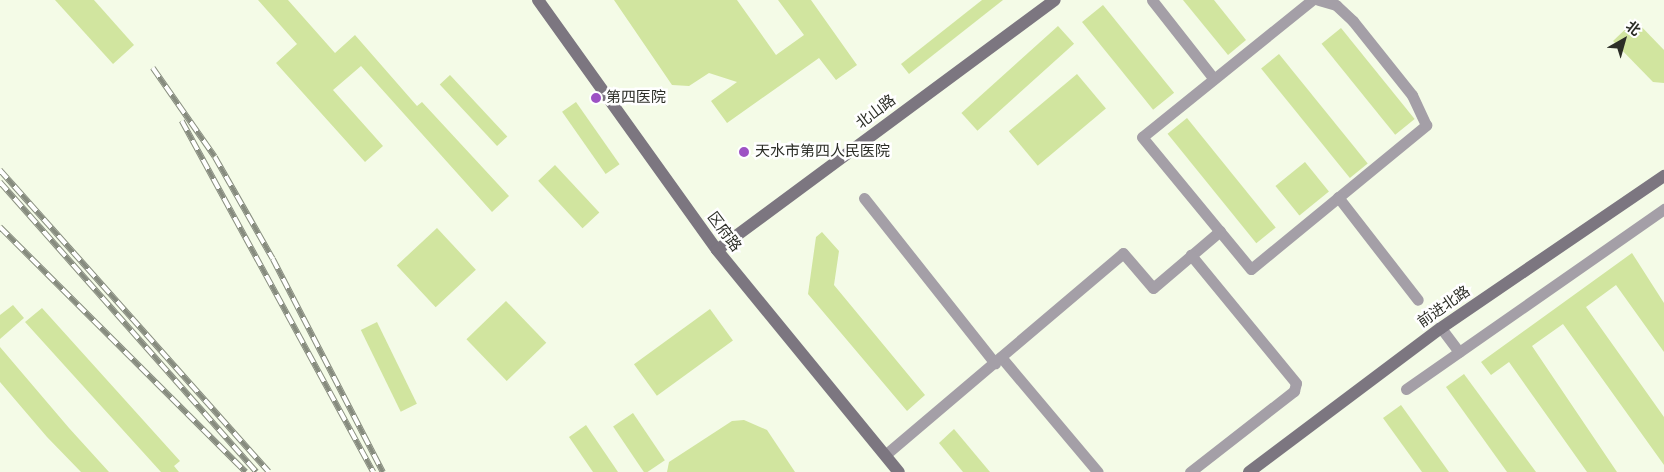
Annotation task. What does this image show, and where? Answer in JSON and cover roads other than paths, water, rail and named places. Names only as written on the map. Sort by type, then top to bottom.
[{"type":"main road","name":"区府路","points":[[538,0],[717,250],[899,472]]},
{"type":"main road","name":"北山路","points":[[717,250],[1055,0]]},
{"type":"main road","name":"前进北路","points":[[1249,472],[1441,328],[1664,176]]},
{"type":"street","points":[[1152,0],[1214,79]]},
{"type":"street","points":[[1312,0],[1142,137],[1252,269],[1426,125],[1412,95],[1353,21],[1336,5],[1319,0]]},
{"type":"street","points":[[1338,197],[1418,300]]},
{"type":"street","points":[[864,198],[998,360],[1098,472]]},
{"type":"street","points":[[1406,389],[1664,209]]},
{"type":"street","points":[[885,456],[1123,253],[1153,288],[1220,231]]},
{"type":"street","points":[[1190,472],[1294,391],[1296,383],[1191,255]]},
{"type":"street","points":[[1441,328],[1459,352]]},
{"type":"railway","points":[[153,68],[215,157],[273,259],[383,472]]},
{"type":"railway","points":[[182,121],[373,472]]},
{"type":"railway","points":[[0,170],[269,472]]},
{"type":"railway","points":[[0,182],[257,472]]},
{"type":"railway","points":[[0,227],[246,472]]},
{"type":"place","name":"第四医院","points":[[596,98]]},
{"type":"place","name":"天水市第四人民医院","points":[[744,152]]}]
